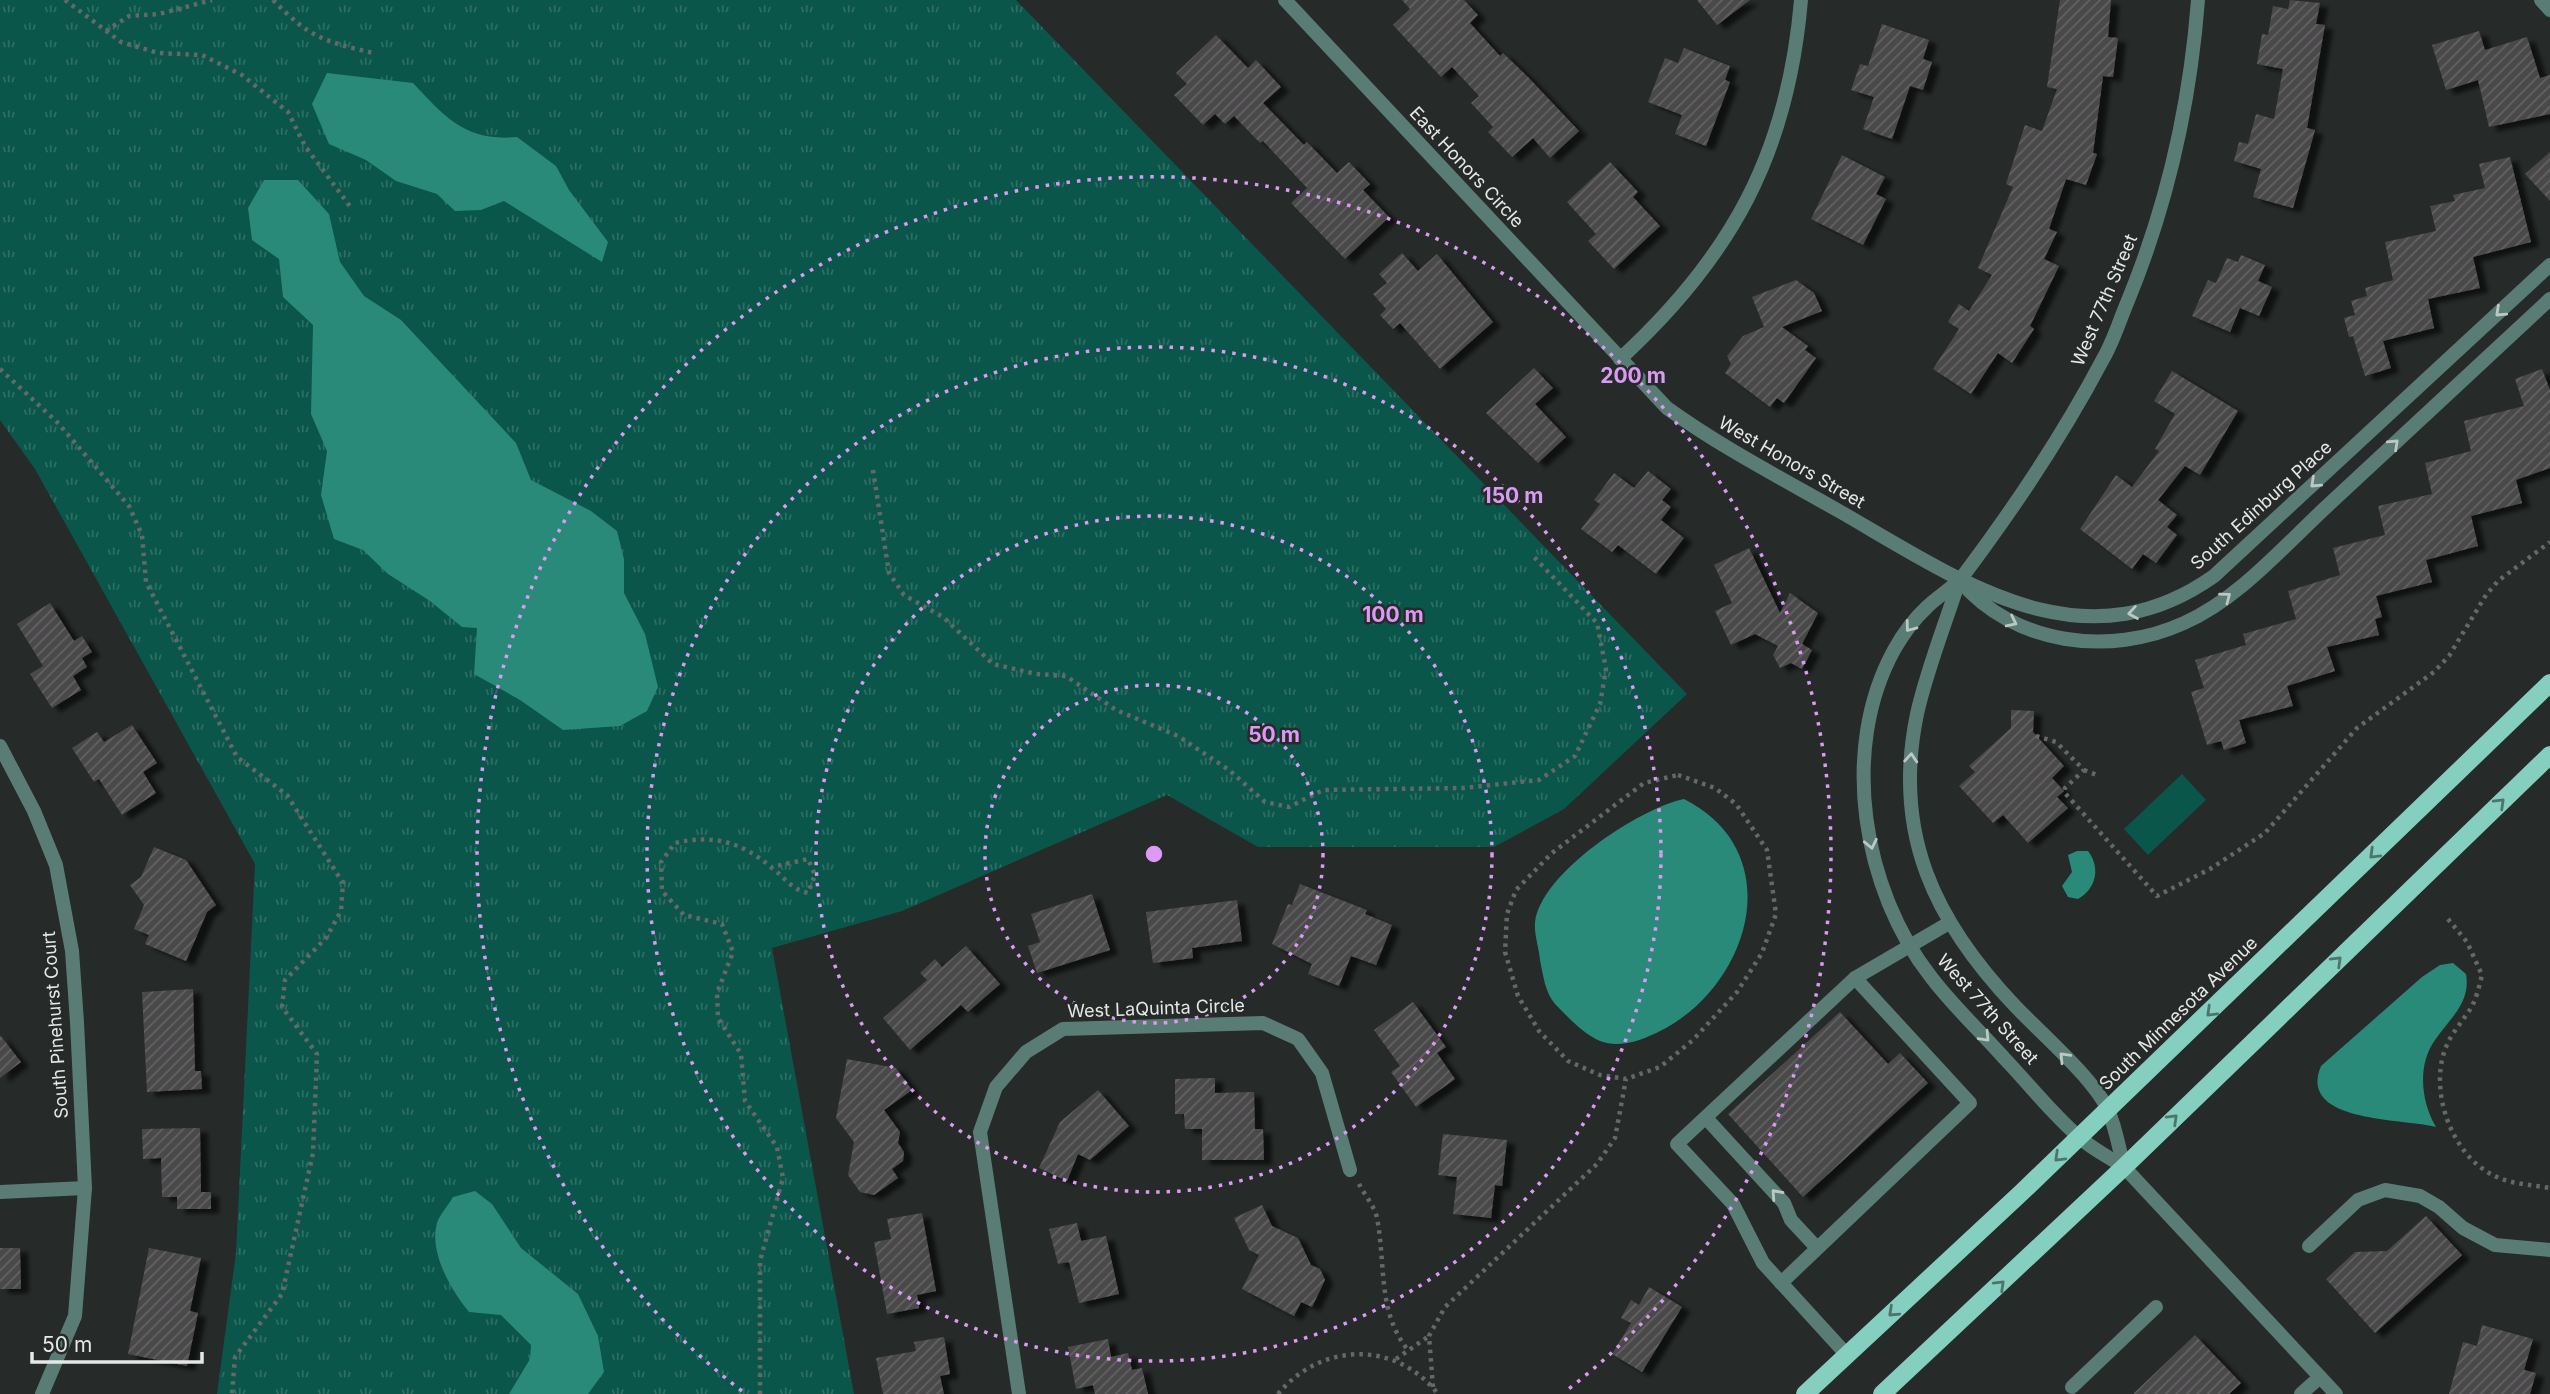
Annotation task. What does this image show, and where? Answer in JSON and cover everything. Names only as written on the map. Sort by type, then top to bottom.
[{"type":"main road","name":"South Minnesota Avenue","points":[[1805,1394],[2079,1138],[2550,683]]},
{"type":"main road","points":[[1882,1394],[2124,1167],[2550,755]]},
{"type":"street","name":"East Honors Circle","points":[[1285,0],[1619,359]]},
{"type":"street","points":[[1619,359],[1681,299],[1726,237],[1748,199],[1765,164],[1780,121],[1795,61],[1801,0]]},
{"type":"street","name":"West 77th Street","points":[[2198,0],[2195,47],[2172,175],[2138,276],[2105,355],[2047,454],[1959,580],[1927,606],[1893,652],[1872,708],[1864,787],[1869,836],[1892,912],[1910,946],[1938,986],[2079,1138],[2124,1167],[2336,1394]]},
{"type":"street","points":[[2541,0],[2550,10]]},
{"type":"street","name":"South Edinburg Place","points":[[1959,580],[2010,600],[2070,616],[2099,618],[2126,615],[2153,610],[2176,600],[2234,559],[2550,265]]},
{"type":"street","points":[[1959,580],[1976,601],[2004,619],[2032,632],[2067,640],[2099,642],[2129,639],[2160,633],[2187,622],[2251,577],[2550,299]]},
{"type":"street","name":"West Honors Street","points":[[1619,359],[1648,391],[1687,422],[1959,580]]},
{"type":"street","name":"West 77th Street","points":[[1959,580],[1918,711],[1909,780],[1918,851],[1926,878],[1949,923],[1993,982],[2080,1074],[2108,1109],[2124,1167]]},
{"type":"street","name":"South Pinehurst Court","points":[[0,746],[34,811],[57,866],[72,951],[85,1188],[75,1316],[42,1394]]},
{"type":"street","points":[[1847,1355],[1762,1263],[1733,1204],[1677,1144],[1856,978],[1949,923]]},
{"type":"street","points":[[1781,1283],[1970,1102],[1856,978]]},
{"type":"street","name":"West LaQuinta Circle","points":[[1019,1394],[980,1132],[996,1087],[1026,1052],[1063,1029],[1263,1023],[1297,1039],[1322,1073],[1350,1170]]},
{"type":"street","points":[[1706,1118],[1784,1203],[1791,1220],[1817,1248]]},
{"type":"street","points":[[0,1192],[85,1188]]},
{"type":"street","points":[[2309,1246],[2358,1200],[2385,1190],[2420,1196],[2439,1207],[2463,1228],[2496,1245],[2550,1250]]},
{"type":"street","points":[[2072,1392],[2156,1307]]},
{"type":"street","points":[[2301,1394],[2320,1377]]},
{"type":"path","points":[[65,0],[121,43],[158,53],[202,55],[242,75],[288,111],[305,146],[352,209]]},
{"type":"path","points":[[106,31],[129,16],[159,14],[212,0]]},
{"type":"path","points":[[273,0],[295,23],[325,42],[373,53]]},
{"type":"path","points":[[0,369],[58,423],[130,506],[142,535],[146,582],[237,757],[287,795],[343,883],[341,911],[326,938],[285,980],[282,1007],[317,1054],[313,1153],[282,1294],[234,1357],[232,1394]]},
{"type":"path","points":[[873,470],[889,573],[904,595],[943,617],[993,664],[1036,674],[1066,676],[1116,710],[1178,736],[1229,770],[1265,802],[1289,807],[1323,790],[1462,788],[1539,780],[1575,756],[1600,704],[1606,670],[1597,623],[1534,558]]},
{"type":"path","points":[[2084,770],[2064,792],[2157,895],[2210,870],[2265,833],[2326,760],[2357,728],[2442,664],[2498,581],[2550,542]]},
{"type":"path","points":[[2036,736],[2056,742],[2084,770],[2097,775]]},
{"type":"path","points":[[1678,775],[1715,788],[1736,804],[1767,850],[1776,914],[1762,953],[1737,992],[1693,1041],[1660,1067],[1626,1079],[1600,1075],[1568,1062],[1539,1031],[1518,996],[1505,952],[1507,914],[1516,890],[1552,853],[1644,783],[1678,775]]},
{"type":"path","points":[[761,1394],[760,1261],[783,1178],[777,1147],[745,1101],[741,1054],[718,1018],[718,993],[733,952],[722,924],[684,915],[662,891],[661,862],[674,843],[700,837],[739,845],[772,867],[795,890],[808,893],[815,875],[808,859],[772,867]]},
{"type":"path","points":[[2448,919],[2467,942],[2482,975],[2470,1010],[2447,1045],[2440,1065],[2438,1086],[2444,1107],[2471,1161],[2497,1177],[2550,1188]]},
{"type":"path","points":[[1395,1360],[1429,1336],[1445,1307],[1597,1164],[1615,1138],[1626,1079]]},
{"type":"path","points":[[1350,1170],[1377,1216],[1383,1292],[1397,1337],[1408,1350]]},
{"type":"path","points":[[1429,1336],[1433,1387]]},
{"type":"path","points":[[1278,1394],[1287,1383],[1323,1358],[1352,1355],[1395,1360],[1414,1367],[1438,1394]]},
{"type":"green space","points":[[0,0],[1016,0],[1687,694],[1564,809],[1494,847],[1258,847],[1167,795],[902,911],[772,948],[854,1394],[217,1394],[236,1253],[255,864],[35,469],[0,420]]},
{"type":"green space","points":[[2182,774],[2206,800],[2148,855],[2124,829]]},
{"type":"shaded area","points":[[327,73],[413,83],[458,125],[484,135],[517,137],[556,166],[569,190],[608,242],[602,262],[504,201],[481,210],[455,211],[437,194],[396,181],[366,160],[329,144],[312,104]]},
{"type":"shaded area","points":[[264,180],[298,180],[329,214],[340,262],[364,296],[401,320],[516,443],[531,480],[591,511],[617,531],[624,559],[624,593],[645,634],[658,687],[647,711],[620,726],[563,730],[520,700],[474,674],[477,628],[462,627],[430,601],[388,574],[363,550],[334,539],[321,495],[327,451],[311,414],[313,325],[283,297],[279,259],[252,240],[248,208]]},
{"type":"shaded area","points":[[1684,799],[1719,824],[1739,855],[1747,889],[1744,925],[1731,960],[1710,992],[1681,1018],[1636,1041],[1618,1044],[1600,1041],[1576,1025],[1549,994],[1543,977],[1535,932],[1541,904],[1554,884],[1595,846],[1643,815]]},
{"type":"shaded area","points":[[2077,851],[2088,851],[2095,871],[2093,884],[2078,899],[2068,897],[2062,886],[2072,872],[2068,855]]},
{"type":"shaded area","points":[[2453,963],[2466,974],[2465,993],[2458,1010],[2429,1050],[2423,1072],[2424,1095],[2436,1127],[2356,1114],[2338,1108],[2324,1098],[2318,1085],[2321,1066],[2422,977],[2440,965]]},
{"type":"shaded area","points":[[475,1191],[492,1204],[521,1248],[578,1294],[598,1336],[604,1372],[588,1394],[509,1394],[530,1359],[531,1345],[501,1315],[469,1312],[448,1281],[438,1256],[435,1232],[438,1220],[453,1197]]},
{"type":"building","points":[[1402,0],[1464,0],[1478,15],[1470,23],[1500,56],[1503,53],[1528,77],[1579,131],[1550,158],[1533,138],[1512,157],[1488,132],[1493,127],[1471,103],[1479,96],[1452,67],[1441,77],[1393,25],[1410,9]]},
{"type":"building","points":[[1697,0],[1750,0],[1717,25]]},
{"type":"building","points":[[2060,0],[2111,0],[2108,37],[2118,38],[2113,77],[2103,76],[2093,153],[2097,154],[2086,185],[2066,179],[2049,229],[2057,232],[2044,259],[2059,266],[2030,326],[2034,329],[2012,363],[1998,353],[1971,394],[1933,369],[1959,329],[1948,322],[1959,304],[1969,311],[1992,275],[1978,268],[2013,187],[2006,184],[2025,125],[2042,131],[2057,89],[2047,87]]},
{"type":"building","points":[[2290,0],[2320,3],[2316,24],[2325,25],[2307,128],[2315,130],[2293,208],[2253,197],[2261,169],[2234,161],[2239,142],[2248,144],[2256,114],[2274,119],[2283,69],[2257,64],[2262,34],[2268,35],[2273,6],[2288,9]]},
{"type":"building","points":[[1882,24],[1929,40],[1923,59],[1932,62],[1923,90],[1910,86],[1892,139],[1863,129],[1874,97],[1851,90],[1860,64],[1868,66]]},
{"type":"building","points":[[2479,31],[2485,50],[2527,37],[2540,78],[2550,75],[2550,114],[2489,127],[2478,80],[2446,90],[2432,45]]},
{"type":"building","points":[[1216,35],[1248,68],[1256,60],[1281,87],[1263,103],[1304,145],[1307,142],[1337,173],[1349,162],[1370,184],[1363,190],[1389,217],[1345,259],[1291,203],[1307,188],[1263,141],[1260,143],[1234,116],[1225,124],[1215,114],[1203,125],[1174,95],[1187,84],[1176,73]]},
{"type":"building","points":[[1684,48],[1730,66],[1725,80],[1730,82],[1706,146],[1675,134],[1682,115],[1648,102],[1665,58],[1678,63]]},
{"type":"building","points":[[2550,152],[2550,201],[2525,174]]},
{"type":"building","points":[[1842,155],[1885,177],[1876,194],[1886,199],[1863,245],[1811,219]]},
{"type":"building","points":[[2510,157],[2531,242],[2473,257],[2480,288],[2428,299],[2434,328],[2383,341],[2391,368],[2365,376],[2353,336],[2349,337],[2344,318],[2355,315],[2351,301],[2367,296],[2365,288],[2393,280],[2385,242],[2436,231],[2430,206],[2455,201],[2453,195],[2485,188],[2479,164]]},
{"type":"building","points":[[1610,162],[1638,192],[1633,197],[1660,226],[1614,269],[1588,241],[1596,234],[1567,202]]},
{"type":"building","points":[[1402,253],[1418,271],[1437,254],[1493,322],[1440,369],[1400,323],[1393,329],[1380,315],[1386,309],[1373,294],[1387,283],[1379,274]]},
{"type":"building","points":[[2241,255],[2265,265],[2258,281],[2272,287],[2259,316],[2240,308],[2230,332],[2192,316],[2208,280],[2216,283],[2227,258],[2238,262]]},
{"type":"building","points":[[1796,280],[1814,293],[1822,311],[1782,327],[1808,346],[1805,350],[1816,358],[1784,403],[1777,398],[1770,407],[1725,373],[1731,364],[1727,356],[1743,336],[1764,327],[1752,297]]},
{"type":"building","points":[[1534,368],[1553,388],[1535,404],[1566,437],[1538,463],[1486,413]]},
{"type":"building","points":[[2542,369],[2550,390],[2550,468],[2516,480],[2522,503],[2471,516],[2478,546],[2426,560],[2432,582],[2376,596],[2382,617],[2375,619],[2379,635],[2327,647],[2335,671],[2287,686],[2293,706],[2239,720],[2246,743],[2224,750],[2221,741],[2207,745],[2191,692],[2204,688],[2195,660],[2246,645],[2243,634],[2296,619],[2288,591],[2340,575],[2333,548],[2385,535],[2378,506],[2432,494],[2425,463],[2471,451],[2464,421],[2524,406],[2515,379]]},
{"type":"building","points":[[2172,371],[2238,411],[2200,475],[2185,466],[2158,500],[2177,515],[2167,527],[2177,535],[2156,563],[2143,554],[2132,569],[2080,529],[2116,475],[2132,487],[2159,451],[2155,449],[2175,414],[2154,401]]},
{"type":"building","points":[[1648,471],[1671,489],[1662,500],[1671,507],[1661,520],[1684,538],[1656,574],[1618,545],[1612,552],[1581,529],[1600,504],[1594,500],[1614,473],[1634,488]]},
{"type":"building","points":[[1749,548],[1780,613],[1790,593],[1818,613],[1802,644],[1812,650],[1802,669],[1791,663],[1780,668],[1773,655],[1778,646],[1755,634],[1731,645],[1715,611],[1732,603],[1714,565]]},
{"type":"building","points":[[50,603],[74,641],[82,636],[92,652],[82,658],[87,667],[73,676],[81,690],[52,708],[30,674],[43,666],[17,624]]},
{"type":"building","points":[[2011,710],[2034,711],[2033,732],[2064,766],[2052,778],[2064,791],[2057,797],[2068,808],[2028,843],[2003,815],[1993,823],[1959,786],[1975,772],[1969,766],[2011,728]]},
{"type":"building","points":[[132,725],[157,763],[143,772],[156,793],[122,815],[99,779],[94,782],[72,748],[97,732],[104,742]]},
{"type":"building","points":[[154,847],[186,860],[216,905],[207,912],[186,961],[145,944],[149,935],[134,929],[144,905],[130,885],[141,877]]},
{"type":"building","points":[[1300,884],[1367,910],[1365,914],[1392,925],[1376,965],[1351,956],[1339,986],[1308,974],[1312,964],[1272,944],[1288,904],[1292,905]]},
{"type":"building","points":[[1092,894],[1110,950],[1037,973],[1028,946],[1040,942],[1031,914]]},
{"type":"building","points":[[1237,900],[1242,941],[1192,948],[1193,958],[1153,963],[1146,912]]},
{"type":"building","points":[[966,946],[1000,984],[968,1012],[961,1005],[910,1050],[883,1018],[927,980],[920,973],[935,959],[942,967]]},
{"type":"building","points":[[193,989],[195,1071],[201,1071],[202,1089],[147,1092],[142,992]]},
{"type":"building","points":[[1413,1002],[1446,1047],[1437,1053],[1455,1079],[1416,1107],[1391,1072],[1400,1066],[1374,1030]]},
{"type":"building","points":[[1840,1012],[1888,1064],[1900,1053],[1928,1083],[1803,1197],[1728,1114]]},
{"type":"building","points":[[0,1035],[21,1062],[0,1078]]},
{"type":"building","points":[[847,1059],[896,1068],[912,1090],[884,1110],[900,1132],[898,1143],[904,1152],[903,1161],[892,1169],[898,1178],[874,1195],[860,1192],[848,1175],[854,1142],[836,1118]]},
{"type":"building","points":[[1215,1078],[1215,1093],[1254,1092],[1255,1129],[1263,1129],[1264,1160],[1202,1160],[1202,1129],[1185,1129],[1184,1114],[1175,1114],[1175,1079]]},
{"type":"building","points":[[1098,1090],[1129,1126],[1090,1160],[1078,1154],[1067,1181],[1039,1168],[1060,1122]]},
{"type":"building","points":[[200,1128],[201,1192],[211,1192],[211,1209],[177,1209],[177,1197],[162,1197],[161,1158],[143,1159],[142,1129]]},
{"type":"building","points":[[1443,1134],[1507,1140],[1502,1186],[1495,1185],[1491,1218],[1453,1214],[1457,1177],[1438,1175]]},
{"type":"building","points":[[1262,1205],[1272,1226],[1298,1238],[1311,1265],[1320,1269],[1325,1280],[1312,1307],[1301,1302],[1294,1316],[1242,1289],[1259,1255],[1249,1250],[1234,1218]]},
{"type":"building","points":[[922,1213],[936,1291],[917,1295],[919,1308],[887,1314],[874,1242],[891,1239],[887,1219]]},
{"type":"building","points":[[2426,1216],[2462,1255],[2375,1333],[2326,1279],[2355,1252],[2387,1251]]},
{"type":"building","points":[[1077,1223],[1081,1241],[1106,1236],[1119,1294],[1079,1303],[1069,1262],[1058,1264],[1049,1229]]},
{"type":"building","points":[[0,1248],[20,1248],[21,1289],[0,1289]]},
{"type":"building","points":[[149,1248],[201,1258],[190,1311],[198,1313],[187,1366],[128,1354]]},
{"type":"building","points":[[1649,1287],[1682,1307],[1642,1372],[1612,1354],[1631,1323],[1621,1318],[1631,1300],[1639,1305]]},
{"type":"building","points":[[2482,1325],[2533,1339],[2524,1370],[2536,1373],[2530,1394],[2449,1394],[2463,1342],[2477,1346]]},
{"type":"building","points":[[2195,1335],[2241,1383],[2229,1394],[2133,1394]]},
{"type":"building","points":[[944,1337],[950,1374],[940,1376],[944,1394],[883,1394],[876,1358],[916,1351],[914,1342]]},
{"type":"building","points":[[1108,1339],[1111,1357],[1128,1353],[1132,1370],[1142,1368],[1148,1394],[1095,1394],[1093,1385],[1076,1389],[1068,1347]]}]
